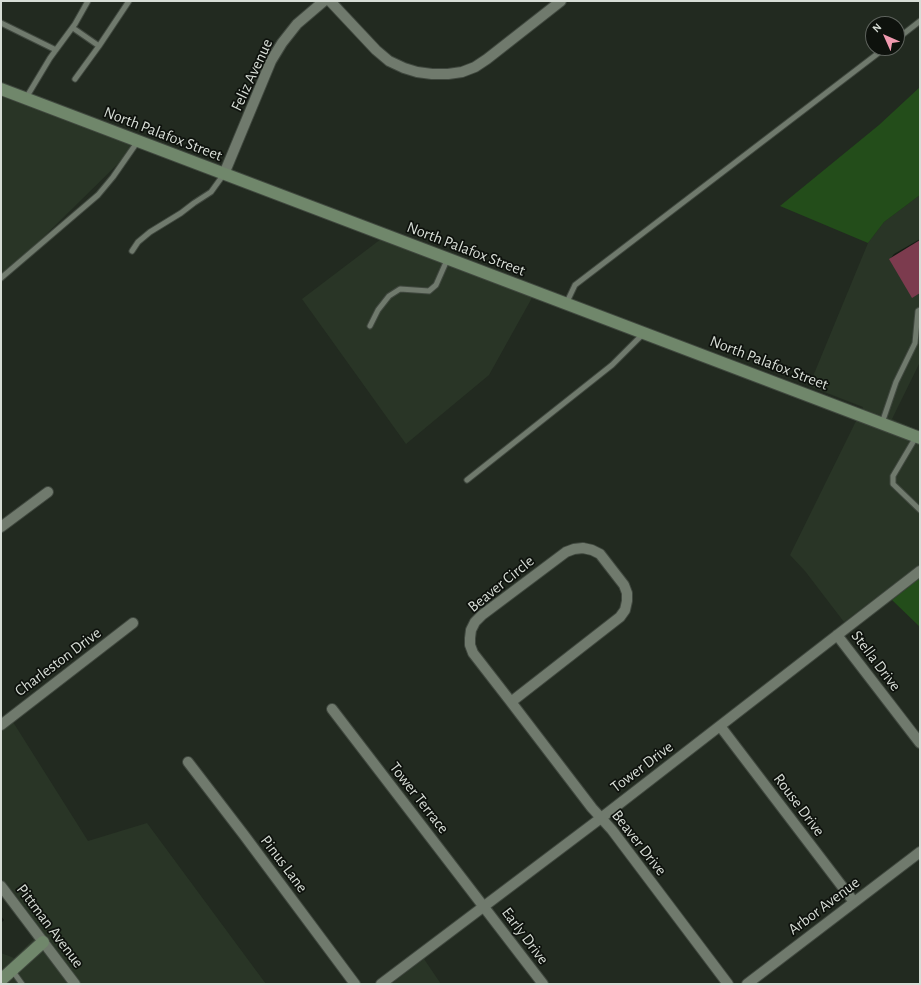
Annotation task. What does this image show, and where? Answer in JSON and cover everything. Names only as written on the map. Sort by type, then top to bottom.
[{"type":"main road","name":"North Palafox Street","points":[[1,89],[918,437]]},
{"type":"main road","points":[[4,976],[43,942]]},
{"type":"street","name":"Feliz Avenue","points":[[224,174],[271,61],[282,43],[297,24],[324,1]]},
{"type":"street","points":[[330,1],[365,40],[389,61],[417,72],[448,74],[462,72],[475,67],[561,1]]},
{"type":"street","points":[[2,525],[48,492]]},
{"type":"street","name":"Beaver Circle","points":[[583,548],[600,554],[624,585],[627,593],[625,610],[620,617],[511,702],[473,653],[470,645],[470,638],[471,630],[475,622],[566,552],[583,548]]},
{"type":"street","name":"Tower Drive","points":[[381,984],[601,818],[920,571]]},
{"type":"street","name":"Charleston Drive","points":[[1,724],[134,623]]},
{"type":"street","name":"Stella Drive","points":[[837,635],[920,743]]},
{"type":"street","name":"Beaver Drive","points":[[511,702],[601,818],[612,830],[728,984]]},
{"type":"street","name":"Tower Terrace","points":[[332,709],[483,906]]},
{"type":"street","name":"Rouse Drive","points":[[720,726],[854,902]]},
{"type":"street","name":"Pinus Lane","points":[[188,762],[355,984]]},
{"type":"street","name":"Arbor Avenue","points":[[747,984],[920,852]]},
{"type":"street","name":"Pittman Avenue","points":[[1,886],[75,984]]},
{"type":"street","name":"Early Drive","points":[[483,906],[543,984]]},
{"type":"lane","points":[[26,98],[88,1]]},
{"type":"lane","points":[[75,79],[129,1]]},
{"type":"lane","points":[[905,33],[920,21]]},
{"type":"lane","points":[[1,23],[56,50]]},
{"type":"lane","points":[[72,28],[99,46]]},
{"type":"lane","points":[[566,304],[575,285],[875,56]]},
{"type":"lane","points":[[1,278],[98,195],[113,177],[138,141]]},
{"type":"lane","points":[[132,251],[138,242],[150,232],[211,192],[224,174]]},
{"type":"lane","points":[[370,326],[378,310],[389,296],[400,289],[428,291],[436,285],[448,259]]},
{"type":"lane","points":[[882,423],[896,382],[915,343],[918,311],[920,310]]},
{"type":"lane","points":[[467,480],[612,365],[644,333]]},
{"type":"lane","points":[[915,343],[920,339]]},
{"type":"lane","points":[[918,437],[893,476],[893,484],[920,510]]},
{"type":"lane","points":[[4,976],[22,984]]},
{"type":"shaded area","points":[[1,96],[136,146],[11,269],[1,275]]},
{"type":"shaded area","points":[[920,195],[920,362],[892,419],[920,432],[862,410],[863,407],[809,386],[868,243],[884,222]]},
{"type":"shaded area","points":[[381,239],[533,296],[489,375],[406,444],[302,299]]},
{"type":"shaded area","points":[[857,419],[920,443],[920,564],[844,622],[805,571],[790,555]]},
{"type":"shaded area","points":[[13,722],[88,841],[147,823],[266,984],[81,984],[1,878],[1,732]]},
{"type":"shaded area","points":[[34,939],[36,941],[2,971],[1,970],[1,953],[14,958]]},
{"type":"shaded area","points":[[42,950],[69,984],[5,984]]},
{"type":"shaded area","points":[[424,959],[441,984],[391,984]]},
{"type":"green space","points":[[920,87],[920,195],[884,222],[868,243],[780,206],[879,125]]},
{"type":"green space","points":[[920,578],[920,627],[892,600]]},
{"type":"building","points":[[920,240],[920,293],[912,298],[889,259]]}]
